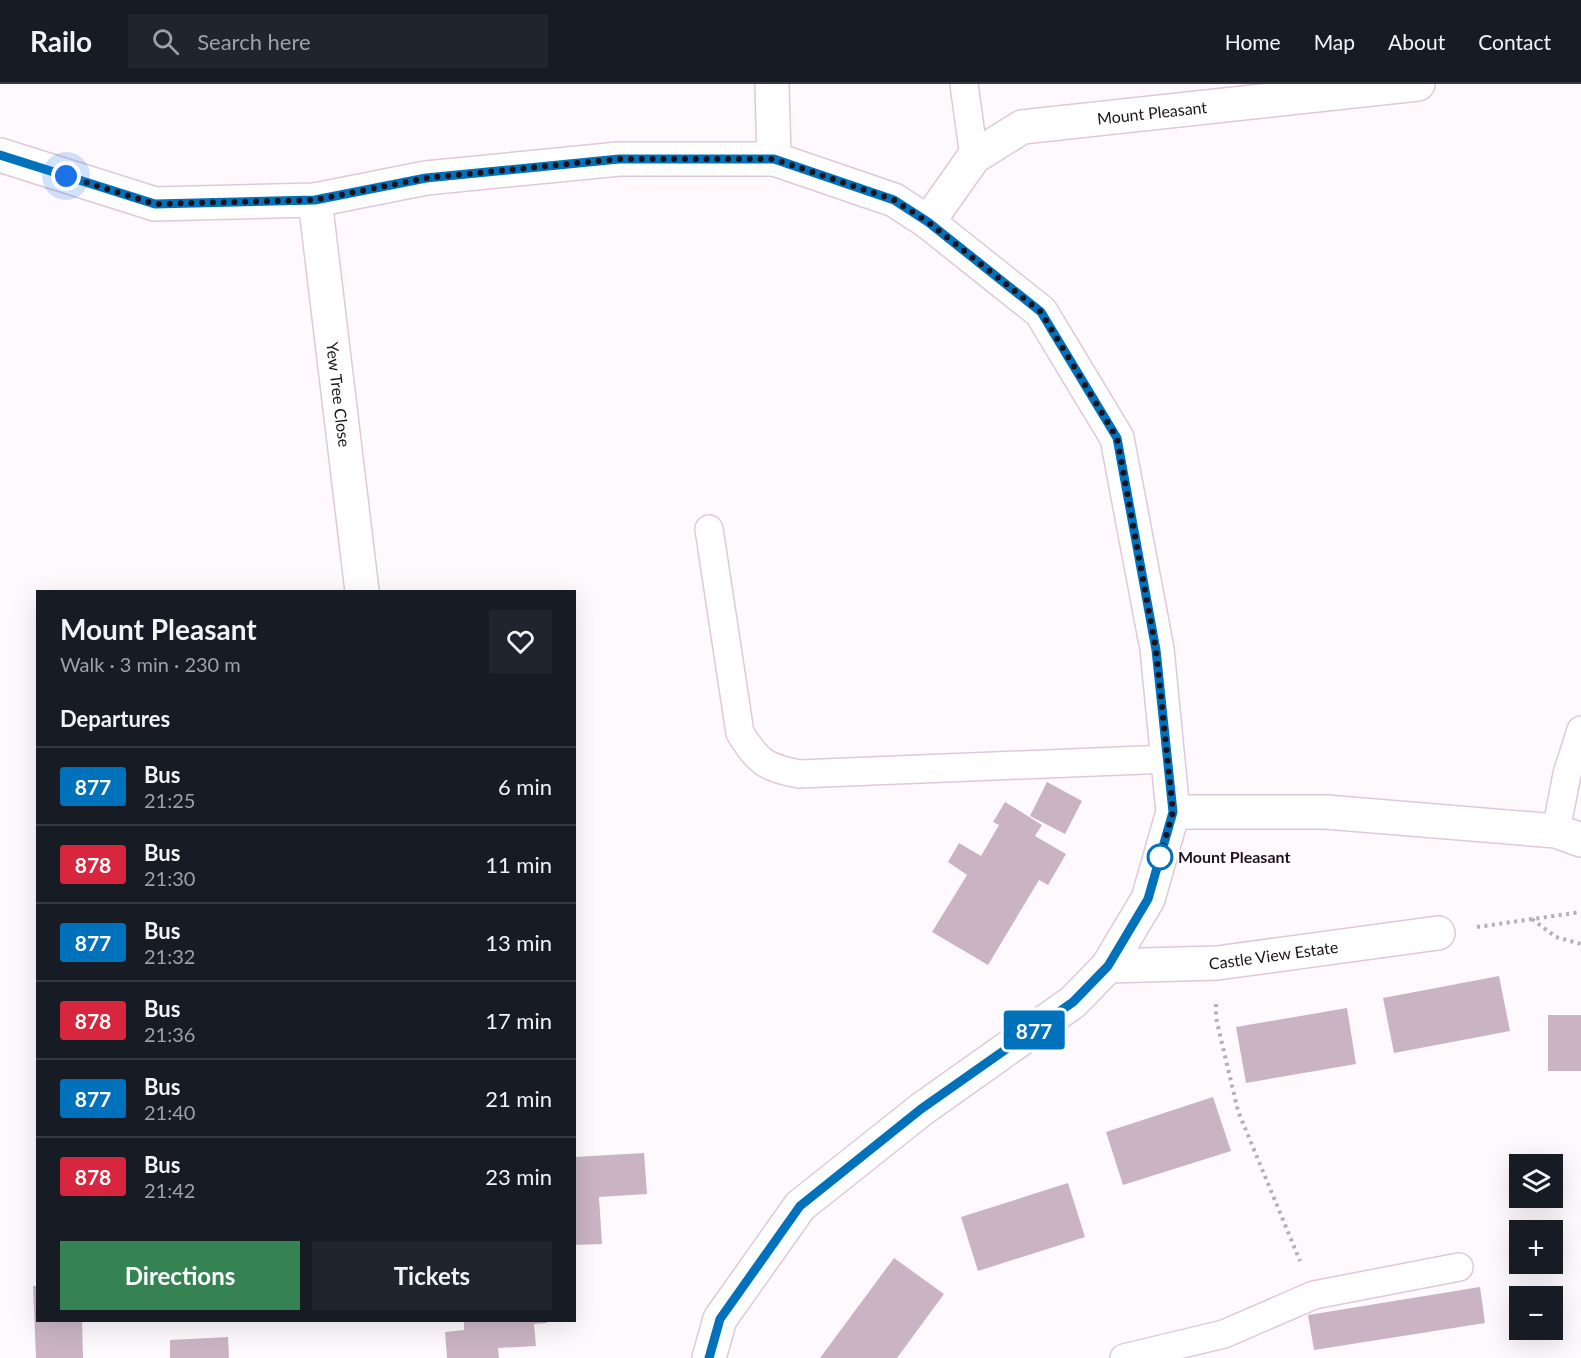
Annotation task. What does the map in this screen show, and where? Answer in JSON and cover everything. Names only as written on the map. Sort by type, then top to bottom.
[{"type":"street","points":[[772,84],[774,159]]},
{"type":"street","name":"Mount Pleasant","points":[[928,222],[974,157],[1022,127],[1418,84]]},
{"type":"street","points":[[0,155],[155,204],[315,200],[426,178],[619,159],[774,159],[894,200],[928,222],[1041,312],[1117,438],[1156,650],[1173,812],[1148,899],[1108,966],[1073,1002],[921,1109],[800,1206],[720,1319],[709,1358]]},
{"type":"street","name":"Yew Tree Close","points":[[315,200],[362,590]]},
{"type":"street","points":[[1173,812],[1326,812],[1568,836]]},
{"type":"street","name":"Castle View Estate","points":[[1108,966],[1217,963],[1438,933]]},
{"type":"lane","points":[[964,84],[974,157]]},
{"type":"lane","points":[[709,529],[740,734],[755,757],[774,769],[799,774],[1168,759]]},
{"type":"lane","points":[[1568,836],[1567,774],[1581,730]]},
{"type":"lane","points":[[1124,1358],[1224,1334],[1314,1295],[1459,1268]]},
{"type":"path","points":[[1438,933],[1581,912]]},
{"type":"path","points":[[1532,919],[1556,937],[1581,944]]},
{"type":"path","points":[[1217,963],[1216,1018],[1238,1111],[1314,1295]]},
{"type":"building","points":[[1047,782],[1082,801],[1065,834],[1030,816]]},
{"type":"building","points":[[1005,802],[1042,825],[1035,836],[1066,854],[1048,885],[1039,880],[988,965],[932,932],[967,875],[948,862],[959,843],[981,856],[999,825],[993,822]]},
{"type":"building","points":[[1499,976],[1510,1031],[1394,1053],[1383,998]]},
{"type":"building","points":[[1347,1008],[1356,1064],[1246,1083],[1236,1027]]},
{"type":"building","points":[[1548,1015],[1581,1015],[1581,1071],[1548,1071]]},
{"type":"building","points":[[1213,1097],[1231,1151],[1123,1185],[1106,1132]]},
{"type":"building","points":[[644,1153],[647,1194],[599,1197],[602,1244],[576,1245],[576,1157]]},
{"type":"building","points":[[1068,1183],[1085,1237],[978,1271],[961,1217]]},
{"type":"building","points":[[894,1258],[944,1294],[897,1358],[820,1358]]},
{"type":"building","points":[[33,1286],[36,1286],[36,1322],[82,1322],[83,1358],[36,1358]]},
{"type":"building","points":[[1480,1287],[1485,1323],[1314,1350],[1308,1315]]},
{"type":"building","points":[[464,1322],[547,1322],[534,1324],[536,1346],[498,1348],[499,1358],[447,1358],[445,1332],[464,1330]]},
{"type":"building","points":[[228,1337],[229,1358],[170,1358],[170,1340]]},
{"type":"bus line","name":"877","points":[[0,155],[155,204],[315,200],[426,178],[619,159],[774,159],[894,200],[928,222],[1041,312],[1117,438],[1156,650],[1173,812],[1148,899],[1108,966],[1073,1002],[921,1109],[800,1206],[720,1319],[709,1358]]},
{"type":"place","name":"Mount Pleasant","points":[[1160,857]]},
{"type":"route","points":[[66,176],[155,204],[315,200],[426,178],[619,159],[774,159],[894,200],[928,222],[1041,312],[1117,438],[1156,650],[1173,812],[1160,857]]}]
